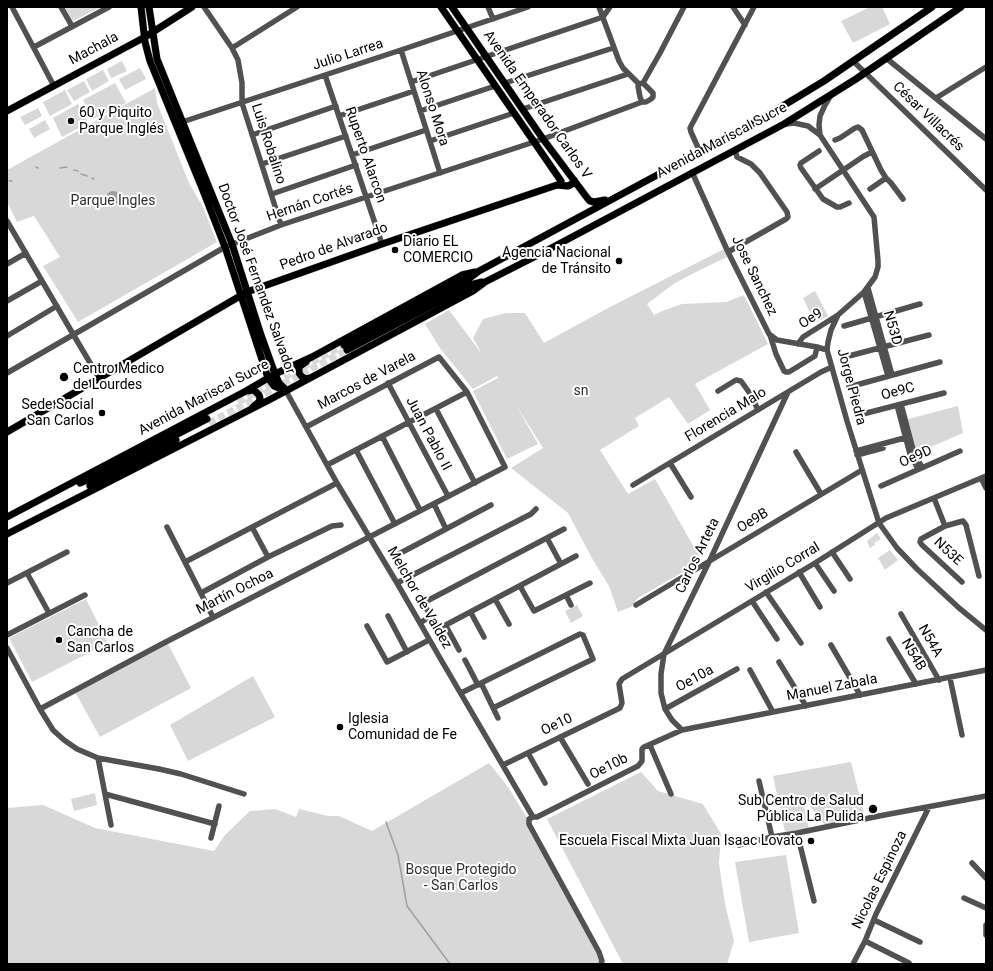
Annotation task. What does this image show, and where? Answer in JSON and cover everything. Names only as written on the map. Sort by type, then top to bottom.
[{"type":"main road","name":"Doctor José Fernandez Salvador","points":[[141,7],[150,62],[202,188],[228,245]]},
{"type":"main road","name":"Doctor José Fernandez Salvador","points":[[149,7],[157,58],[183,122],[228,245],[244,294],[268,378],[274,386],[286,391]]},
{"type":"main road","name":"Machala","points":[[7,110],[145,37],[192,7]]},
{"type":"main road","name":"Avenida Emperador Carlos V","points":[[441,7],[534,142],[559,183]]},
{"type":"main road","name":"Avenida Emperador Carlos V","points":[[452,7],[543,139],[588,199],[594,202],[610,199]]},
{"type":"main road","name":"Avenida Mariscal Sucre","points":[[485,282],[470,286],[345,348],[467,280],[479,271],[610,199],[763,118],[824,81],[932,7]]},
{"type":"main road","name":"Avenida Mariscal Sucre","points":[[7,534],[286,391],[473,291],[485,282],[784,124],[865,73],[961,7]]},
{"type":"main road","name":"Pedro de Alvarado","points":[[7,432],[244,294],[382,244],[559,183],[568,186],[572,184],[572,178]]},
{"type":"main road","name":"Avenida Mariscal Sucre","points":[[7,517],[246,391],[275,374],[312,357],[462,275],[479,271]]},
{"type":"main road","name":"Doctor José Fernandez Salvador","points":[[244,294],[275,374],[279,383],[286,391]]},
{"type":"main road","points":[[312,357],[298,370],[302,378],[306,379],[312,377]]},
{"type":"main road","points":[[246,391],[255,391],[260,398],[257,404],[248,411]]},
{"type":"main road","name":"Avenida Mariscal Sucre","points":[[49,495],[92,478],[208,421],[70,497],[58,507]]},
{"type":"street","points":[[12,7],[54,86]]},
{"type":"street","points":[[61,7],[72,26]]},
{"type":"street","points":[[34,47],[109,7]]},
{"type":"street","name":"Luis Robalino","points":[[204,7],[232,48],[238,60],[242,83],[242,102],[282,225]]},
{"type":"street","points":[[232,48],[297,7]]},
{"type":"street","points":[[488,7],[493,19]]},
{"type":"street","name":"Julio Larrea","points":[[176,124],[528,7]]},
{"type":"street","points":[[599,7],[618,61],[628,74],[641,83],[653,92],[653,97],[650,101],[646,102],[642,102],[638,88],[641,83],[660,53],[684,7]]},
{"type":"street","points":[[411,82],[603,17],[610,7]]},
{"type":"street","points":[[733,7],[745,25]]},
{"type":"street","points":[[700,152],[690,130],[754,7]]},
{"type":"street","points":[[505,83],[613,48]]},
{"type":"street","name":"Alonso Mora","points":[[401,50],[440,173]]},
{"type":"street","points":[[886,58],[986,139]]},
{"type":"street","name":"César Villacrés","points":[[853,61],[986,190]]},
{"type":"street","points":[[936,98],[986,66]]},
{"type":"street","points":[[523,109],[628,74]]},
{"type":"street","name":"Ruperto Alarcon","points":[[325,75],[382,244]]},
{"type":"street","points":[[420,111],[495,86]]},
{"type":"street","points":[[339,116],[414,91]]},
{"type":"street","points":[[820,135],[820,116],[832,93]]},
{"type":"street","name":"Hernán Cortés","points":[[7,373],[228,245],[282,225],[543,139],[642,102]]},
{"type":"street","points":[[252,135],[336,106]]},
{"type":"street","points":[[430,141],[514,113]]},
{"type":"street","name":"Jorge Piedra","points":[[784,124],[794,123],[808,126],[820,135],[874,217],[878,267],[875,277],[866,290],[838,315],[831,330],[827,350],[879,523],[896,548],[958,607],[986,630]]},
{"type":"street","points":[[835,140],[855,128],[858,127],[862,130],[886,178],[903,199]]},
{"type":"street","points":[[352,155],[426,130]]},
{"type":"street","points":[[262,164],[346,136]]},
{"type":"street","points":[[728,252],[788,217],[787,212],[760,173],[751,164],[737,157],[734,150]]},
{"type":"street","points":[[819,151],[800,165],[823,199],[837,207],[849,202]]},
{"type":"street","points":[[816,189],[872,152]]},
{"type":"street","points":[[272,194],[356,165]]},
{"type":"street","name":"Jose Sanchez","points":[[692,172],[728,252],[769,334],[777,340],[827,350]]},
{"type":"street","points":[[870,189],[886,178]]},
{"type":"street","points":[[8,223],[100,378]]},
{"type":"street","points":[[7,264],[26,253]]},
{"type":"street","points":[[7,301],[42,281]]},
{"type":"street","name":"N53D","points":[[866,290],[890,376]]},
{"type":"street","points":[[844,326],[920,304]]},
{"type":"street","points":[[7,336],[57,306]]},
{"type":"street","name":"Oe9","points":[[798,344],[803,337],[838,315]]},
{"type":"street","points":[[769,334],[776,354],[784,371],[786,372],[789,372],[814,357],[817,347]]},
{"type":"street","points":[[845,357],[929,335]]},
{"type":"street","name":"Marcos de Varela","points":[[306,426],[439,357],[467,392]]},
{"type":"street","points":[[849,387],[940,362]]},
{"type":"street","name":"Florencia Malo","points":[[633,485],[821,372],[832,367]]},
{"type":"street","points":[[718,391],[736,380],[741,381],[751,395],[758,410]]},
{"type":"street","name":"Juan Pablo II","points":[[388,383],[448,496]]},
{"type":"street","name":"Melchor de Valdez","points":[[286,391],[337,483],[370,536],[429,640],[533,816]]},
{"type":"street","points":[[327,465],[467,392]]},
{"type":"street","name":"Martín Ochoa","points":[[40,709],[160,644],[505,467],[467,392]]},
{"type":"street","name":"Carlos Arteta","points":[[682,730],[672,720],[665,709],[661,693],[661,674],[664,654],[709,562],[788,392]]},
{"type":"street","name":"Oe9C","points":[[859,415],[944,393]]},
{"type":"street","points":[[899,405],[908,439],[910,454],[920,468]]},
{"type":"street","points":[[436,409],[475,483]]},
{"type":"street","points":[[382,436],[420,510]]},
{"type":"street","points":[[857,453],[908,439]]},
{"type":"street","points":[[356,450],[395,524]]},
{"type":"street","name":"Oe9D","points":[[881,486],[960,451]]},
{"type":"street","points":[[796,452],[822,494]]},
{"type":"street","points":[[670,463],[691,497]]},
{"type":"street","name":"Oe9B","points":[[636,604],[862,470]]},
{"type":"street","points":[[983,477],[986,488]]},
{"type":"street","name":"Virgilio Corral","points":[[621,706],[620,684],[622,680],[815,563],[886,518],[983,477]]},
{"type":"street","points":[[185,562],[337,483]]},
{"type":"street","points":[[934,498],[945,526],[963,521],[966,525],[979,576]]},
{"type":"street","points":[[434,504],[446,529]]},
{"type":"street","points":[[393,557],[491,505]]},
{"type":"street","points":[[397,583],[531,514],[536,509]]},
{"type":"street","points":[[201,594],[268,557],[332,526],[341,526]]},
{"type":"street","name":"N53E","points":[[945,526],[922,539],[920,542],[962,582]]},
{"type":"street","points":[[252,527],[268,557]]},
{"type":"street","points":[[167,528],[213,617]]},
{"type":"street","points":[[564,529],[425,602],[425,606],[438,629],[576,556]]},
{"type":"street","points":[[547,538],[561,564]]},
{"type":"street","points":[[7,583],[67,552]]},
{"type":"street","points":[[832,552],[850,580]]},
{"type":"street","points":[[815,563],[834,591]]},
{"type":"street","points":[[799,572],[820,607]]},
{"type":"street","points":[[27,573],[49,614]]},
{"type":"street","points":[[520,586],[534,611],[536,611],[590,583]]},
{"type":"street","points":[[766,592],[801,643]]},
{"type":"street","points":[[7,635],[85,595]]},
{"type":"street","points":[[566,595],[571,605]]},
{"type":"street","points":[[495,600],[509,624]]},
{"type":"street","points":[[752,601],[777,639]]},
{"type":"street","points":[[470,613],[484,637]]},
{"type":"street","name":"N54A","points":[[901,614],[939,680]]},
{"type":"street","points":[[388,616],[407,652]]},
{"type":"street","points":[[420,622],[431,616]]},
{"type":"street","points":[[367,626],[387,662],[429,640]]},
{"type":"street","points":[[446,626],[459,650]]},
{"type":"street","points":[[461,693],[580,634],[583,635],[593,659],[493,708]]},
{"type":"street","name":"N54B","points":[[890,639],[916,684]]},
{"type":"street","points":[[831,645],[860,695]]},
{"type":"street","points":[[7,648],[53,730],[77,749],[98,758],[181,774],[244,794]]},
{"type":"street","points":[[465,660],[498,718]]},
{"type":"street","points":[[779,662],[806,706]]},
{"type":"street","name":"Oe10a","points":[[665,709],[737,669]]},
{"type":"street","points":[[750,670],[773,712]]},
{"type":"street","name":"Manuel Zabala","points":[[682,730],[986,670]]},
{"type":"street","points":[[950,678],[962,735]]},
{"type":"street","name":"Oe10","points":[[503,765],[620,708],[621,706]]},
{"type":"street","points":[[671,794],[650,745],[682,730]]},
{"type":"street","points":[[560,737],[588,784]]},
{"type":"street","name":"Oe10b","points":[[533,816],[537,817],[638,766],[642,761],[642,749],[650,745]]},
{"type":"street","points":[[528,753],[545,783]]},
{"type":"street","points":[[98,758],[111,825]]},
{"type":"street","points":[[759,781],[772,837]]},
{"type":"street","points":[[105,794],[215,824]]},
{"type":"street","points":[[739,845],[772,837],[986,796]]},
{"type":"street","points":[[211,838],[218,806]]},
{"type":"street","name":"Nicolas Espinoza","points":[[855,963],[874,920],[929,807]]},
{"type":"street","points":[[533,816],[528,819],[528,824],[599,952],[602,961],[601,964]]},
{"type":"street","points":[[797,833],[814,901]]},
{"type":"street","points":[[972,863],[986,878]]},
{"type":"street","points":[[964,898],[986,908]]},
{"type":"street","points":[[874,920],[920,942]]},
{"type":"street","points":[[986,925],[986,935]]},
{"type":"street","points":[[865,941],[909,963]]},
{"type":"green space","points":[[65,7],[101,7],[73,21]]},
{"type":"green space","points":[[870,7],[882,7],[890,24],[853,43],[841,21]]},
{"type":"green space","points":[[122,61],[127,71],[111,78],[107,69]]},
{"type":"green space","points":[[140,68],[146,79],[125,90],[119,79]]},
{"type":"green space","points":[[103,70],[109,81],[92,91],[86,79]]},
{"type":"green space","points":[[84,81],[90,92],[74,101],[67,90]]},
{"type":"green space","points":[[115,83],[126,103],[93,119],[83,100]]},
{"type":"green space","name":"Parque Ingles","points":[[155,88],[157,103],[189,183],[203,207],[217,242],[78,322],[43,266],[60,257],[34,216],[17,222],[7,202],[7,170]]},
{"type":"green space","points":[[65,90],[72,104],[50,116],[43,102]]},
{"type":"green space","points":[[78,104],[88,123],[62,137],[53,118]]},
{"type":"green space","points":[[38,108],[42,116],[25,125],[20,117]]},
{"type":"green space","points":[[45,120],[50,129],[34,138],[29,129]]},
{"type":"green space","name":"sn","points":[[724,249],[727,257],[675,283],[647,304],[654,315],[682,304],[726,302],[744,295],[768,344],[695,384],[710,410],[688,424],[669,397],[635,418],[639,426],[600,450],[628,494],[655,479],[702,561],[638,598],[631,607],[618,612],[609,586],[593,560],[568,513],[511,468],[543,448],[516,405],[538,444],[507,459],[473,391],[498,378],[497,376],[473,389],[440,348],[425,324],[449,310],[482,354],[473,338],[483,319],[506,313],[525,313],[544,343],[608,308]]},
{"type":"green space","points":[[815,291],[828,316],[815,323],[803,298]]},
{"type":"green space","points":[[958,406],[963,433],[917,453],[908,419]]},
{"type":"green space","points":[[877,533],[881,539],[874,543],[875,545],[870,548],[867,541]]},
{"type":"green space","points":[[890,550],[898,560],[885,570],[878,558]]},
{"type":"green space","name":"Cancha de San Carlos","points":[[86,599],[108,643],[32,682],[9,638]]},
{"type":"green space","points":[[577,605],[583,616],[571,623],[565,611]]},
{"type":"green space","points":[[167,642],[191,688],[100,737],[75,692]]},
{"type":"green space","points":[[253,676],[275,717],[188,761],[170,725]]},
{"type":"green space","points":[[851,762],[865,817],[825,825],[811,808],[807,797],[802,799],[809,828],[785,832],[773,776]]},
{"type":"green space","name":"Bosque Protegido - San Carlos","points":[[489,763],[508,787],[537,834],[571,905],[605,964],[7,964],[7,808],[43,805],[95,828],[214,851],[225,835],[250,811],[275,809],[296,817],[299,809],[328,816],[339,816],[372,831]]},
{"type":"green space","points":[[641,772],[658,791],[703,804],[721,834],[719,863],[725,904],[734,941],[727,964],[623,964],[547,819]]},
{"type":"green space","points":[[95,793],[97,805],[74,811],[71,799]]},
{"type":"green space","points":[[786,855],[799,933],[749,942],[735,862]]},
{"type":"shaded area","points":[[113,191],[118,193],[120,198],[118,203],[113,205],[108,203],[106,198],[108,193]]},
{"type":"waterway","points":[[60,168],[67,167]]},
{"type":"waterway","points":[[74,170],[78,171]]},
{"type":"waterway","points":[[81,174],[87,176]]},
{"type":"waterway","points":[[386,822],[398,855],[407,906],[450,964]]},
{"type":"tunnel","points":[[238,402],[344,345]]},
{"type":"tunnel","points":[[209,423],[347,350]]},
{"type":"place","name":"60 y Piquito Parque Inglés","points":[[71,121]]},
{"type":"place","name":"Diario EL COMERCIO","points":[[395,250]]},
{"type":"place","name":"Agencia Nacional de Tránsito","points":[[619,261]]},
{"type":"place","name":"Centro Medico de Lourdes","points":[[64,377]]},
{"type":"place","name":"Sede Social San Carlos","points":[[102,413]]},
{"type":"place","name":"Cancha de San Carlos","points":[[59,640]]},
{"type":"place","name":"Iglesia Comunidad de Fe","points":[[340,727]]},
{"type":"place","name":"Sub Centro de Salud Pública La Pulida","points":[[873,809]]},
{"type":"place","name":"Escuela Fiscal Mixta Juan Isaac Lovato","points":[[811,841]]}]
